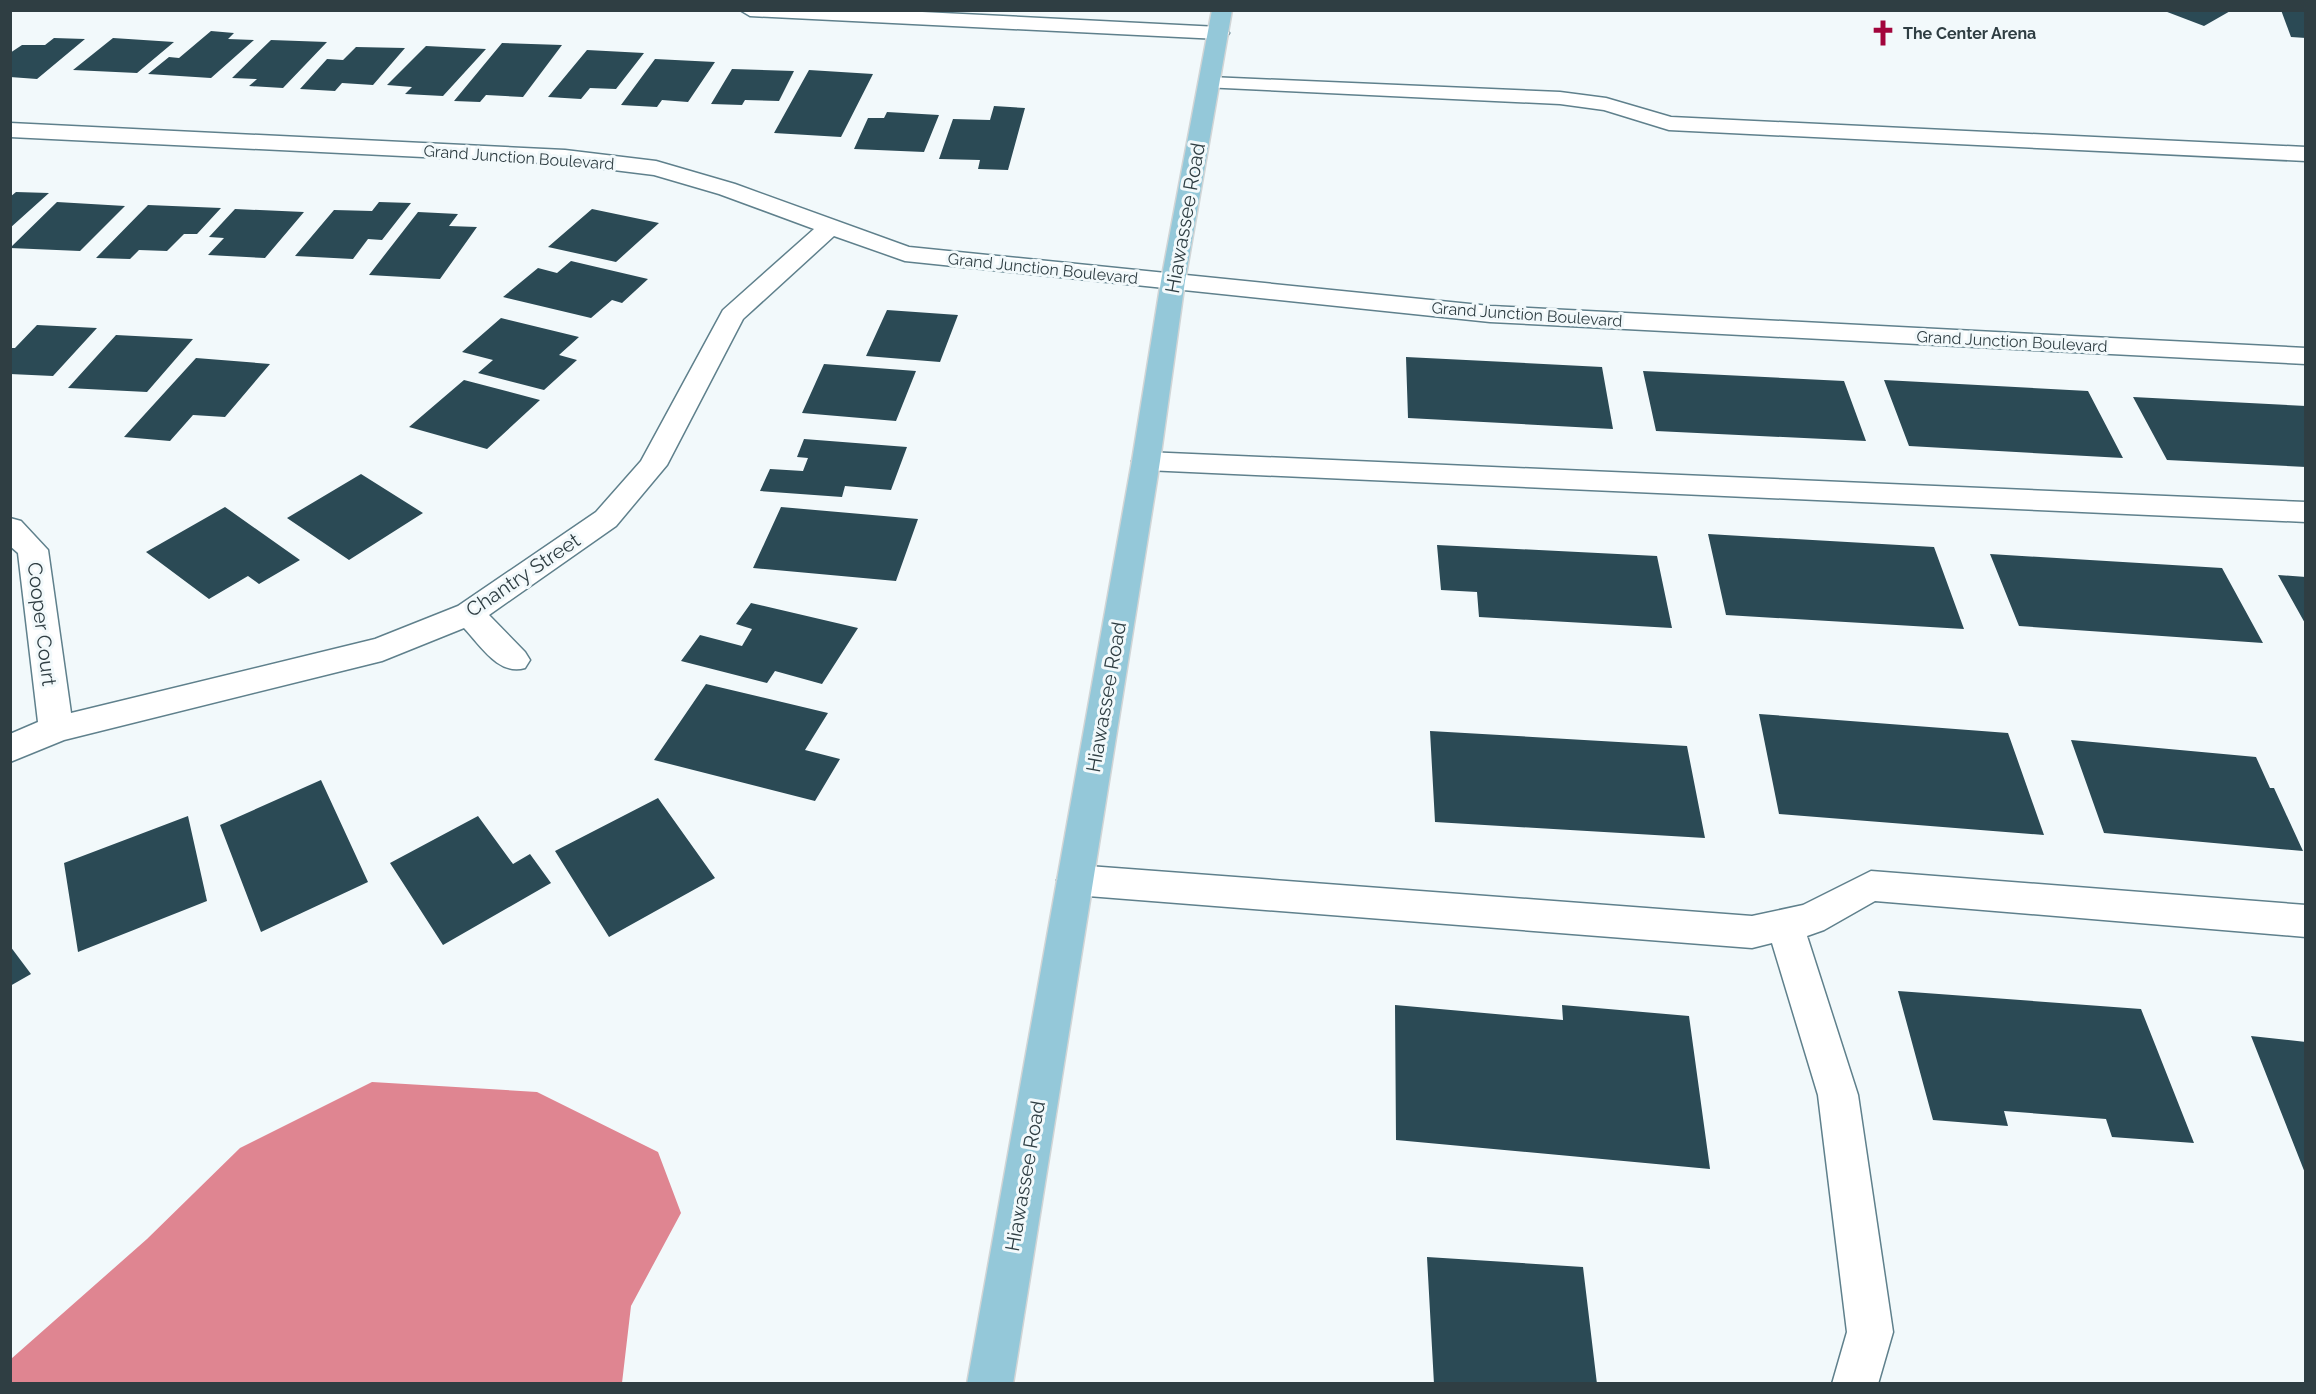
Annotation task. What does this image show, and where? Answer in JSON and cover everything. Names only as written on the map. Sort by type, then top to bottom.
[{"type":"main road","name":"Hiawassee Road","points":[[990,1383],[1146,461],[1173,281],[1220,22]]},
{"type":"street","points":[[750,10],[1220,22]]},
{"type":"street","points":[[1210,83],[1560,98],[1606,104],[1669,123],[2306,154]]},
{"type":"street","name":"Grand Junction Boulevard","points":[[10,130],[565,157],[656,168],[727,189],[905,254],[1490,314],[2306,356]]},
{"type":"street","name":"Chantry Street","points":[[10,749],[56,729],[382,649],[469,614],[606,519],[652,465],[732,315],[831,226]]},
{"type":"street","points":[[1146,461],[2306,512]]},
{"type":"street","name":"Cooper Court","points":[[10,528],[33,550],[56,729]]},
{"type":"street","points":[[469,614],[514,660]]},
{"type":"street","points":[[1075,880],[1752,932],[1811,919],[1871,886],[2306,921]]},
{"type":"street","points":[[1785,926],[1838,1095],[1870,1332],[1855,1383]]},
{"type":"shaded area","points":[[372,1082],[537,1092],[658,1152],[681,1213],[631,1306],[622,1383],[11,1383],[11,1359],[147,1239],[240,1148]]},
{"type":"building","points":[[2162,10],[2232,10],[2204,26]]},
{"type":"building","points":[[2281,10],[2306,10],[2306,38],[2291,37]]},
{"type":"building","points":[[211,31],[234,33],[228,39],[254,40],[211,78],[148,74],[169,57],[179,58]]},
{"type":"building","points":[[54,38],[85,39],[37,79],[10,77],[10,53],[22,45],[45,45]]},
{"type":"building","points":[[113,38],[174,42],[137,73],[73,70]]},
{"type":"building","points":[[271,40],[327,42],[283,88],[249,86],[257,79],[232,78]]},
{"type":"building","points":[[502,43],[562,45],[523,97],[486,95],[480,102],[454,101]]},
{"type":"building","points":[[426,46],[486,49],[443,96],[405,94],[412,87],[387,85]]},
{"type":"building","points":[[356,47],[405,48],[373,85],[342,83],[335,91],[300,89],[327,59],[343,60]]},
{"type":"building","points":[[587,50],[644,53],[616,89],[590,88],[581,99],[548,97]]},
{"type":"building","points":[[655,59],[715,62],[688,102],[662,100],[657,107],[621,105]]},
{"type":"building","points":[[732,69],[794,71],[779,101],[745,100],[742,105],[711,104]]},
{"type":"building","points":[[809,70],[873,74],[841,137],[774,133]]},
{"type":"building","points":[[994,106],[1025,108],[1008,170],[978,169],[980,160],[939,159],[953,119],[990,120]]},
{"type":"building","points":[[887,112],[939,115],[924,152],[854,149],[868,118],[884,118]]},
{"type":"building","points":[[16,192],[49,193],[10,228],[10,197]]},
{"type":"building","points":[[57,202],[125,206],[80,251],[10,248]]},
{"type":"building","points":[[379,202],[411,203],[382,240],[368,239],[353,259],[295,256],[334,210],[372,211]]},
{"type":"building","points":[[148,205],[221,208],[197,234],[184,234],[167,251],[139,250],[130,259],[96,258]]},
{"type":"building","points":[[235,209],[304,212],[265,258],[208,255],[224,238],[209,237]]},
{"type":"building","points":[[592,209],[659,223],[616,262],[548,247]]},
{"type":"building","points":[[418,212],[458,214],[449,226],[477,227],[440,279],[369,275]]},
{"type":"building","points":[[571,261],[648,279],[622,303],[612,300],[591,318],[503,297],[538,268],[557,273]]},
{"type":"building","points":[[887,310],[958,315],[940,362],[866,356]]},
{"type":"building","points":[[501,318],[579,337],[559,355],[577,360],[544,390],[478,373],[493,360],[462,352]]},
{"type":"building","points":[[37,325],[97,328],[53,376],[10,374],[10,348],[15,348]]},
{"type":"building","points":[[116,335],[193,339],[147,392],[68,388]]},
{"type":"building","points":[[1406,357],[1602,367],[1613,429],[1408,418]]},
{"type":"building","points":[[196,358],[270,364],[225,417],[193,415],[170,441],[124,437]]},
{"type":"building","points":[[824,364],[916,371],[896,421],[802,413]]},
{"type":"building","points":[[1643,371],[1844,381],[1866,441],[1656,431]]},
{"type":"building","points":[[464,380],[540,400],[487,449],[409,427]]},
{"type":"building","points":[[1884,380],[2088,391],[2123,458],[1909,446]]},
{"type":"building","points":[[2133,397],[2306,406],[2306,467],[2167,460]]},
{"type":"building","points":[[804,439],[907,447],[891,490],[845,486],[842,497],[760,491],[770,469],[803,471],[808,458],[797,457]]},
{"type":"building","points":[[361,474],[423,513],[349,560],[287,518]]},
{"type":"building","points":[[225,507],[300,560],[259,584],[248,576],[209,599],[146,552]]},
{"type":"building","points":[[781,507],[918,519],[896,581],[753,568]]},
{"type":"building","points":[[1708,534],[1934,547],[1964,629],[1726,615]]},
{"type":"building","points":[[1437,545],[1657,556],[1672,628],[1479,617],[1477,592],[1441,590]]},
{"type":"building","points":[[1990,554],[2222,568],[2263,643],[2019,626]]},
{"type":"building","points":[[2278,575],[2306,577],[2306,625]]},
{"type":"building","points":[[751,603],[858,628],[822,684],[775,671],[767,683],[681,661],[700,635],[742,646],[752,629],[736,624]]},
{"type":"building","points":[[706,684],[828,713],[805,750],[840,759],[815,801],[654,760]]},
{"type":"building","points":[[1759,714],[2008,733],[2044,835],[1779,814]]},
{"type":"building","points":[[1430,731],[1687,746],[1705,838],[1435,822]]},
{"type":"building","points":[[2071,740],[2256,757],[2270,788],[2274,788],[2303,851],[2104,833]]},
{"type":"building","points":[[321,780],[368,882],[261,932],[220,825]]},
{"type":"building","points":[[658,798],[715,878],[609,937],[555,851]]},
{"type":"building","points":[[188,816],[207,901],[78,952],[64,863]]},
{"type":"building","points":[[478,816],[513,864],[530,854],[551,883],[443,945],[390,863]]},
{"type":"building","points":[[10,946],[31,974],[10,986]]},
{"type":"building","points":[[1898,991],[2141,1009],[2194,1143],[2112,1137],[2106,1119],[2004,1111],[2008,1126],[1933,1120]]},
{"type":"building","points":[[1395,1005],[1563,1020],[1562,1005],[1689,1016],[1710,1169],[1396,1140]]},
{"type":"building","points":[[2251,1036],[2306,1042],[2306,1173],[2305,1173]]},
{"type":"building","points":[[1427,1257],[1583,1267],[1597,1384],[1434,1384]]},
{"type":"place","name":"The Center Arena","points":[[1883,33]]}]
